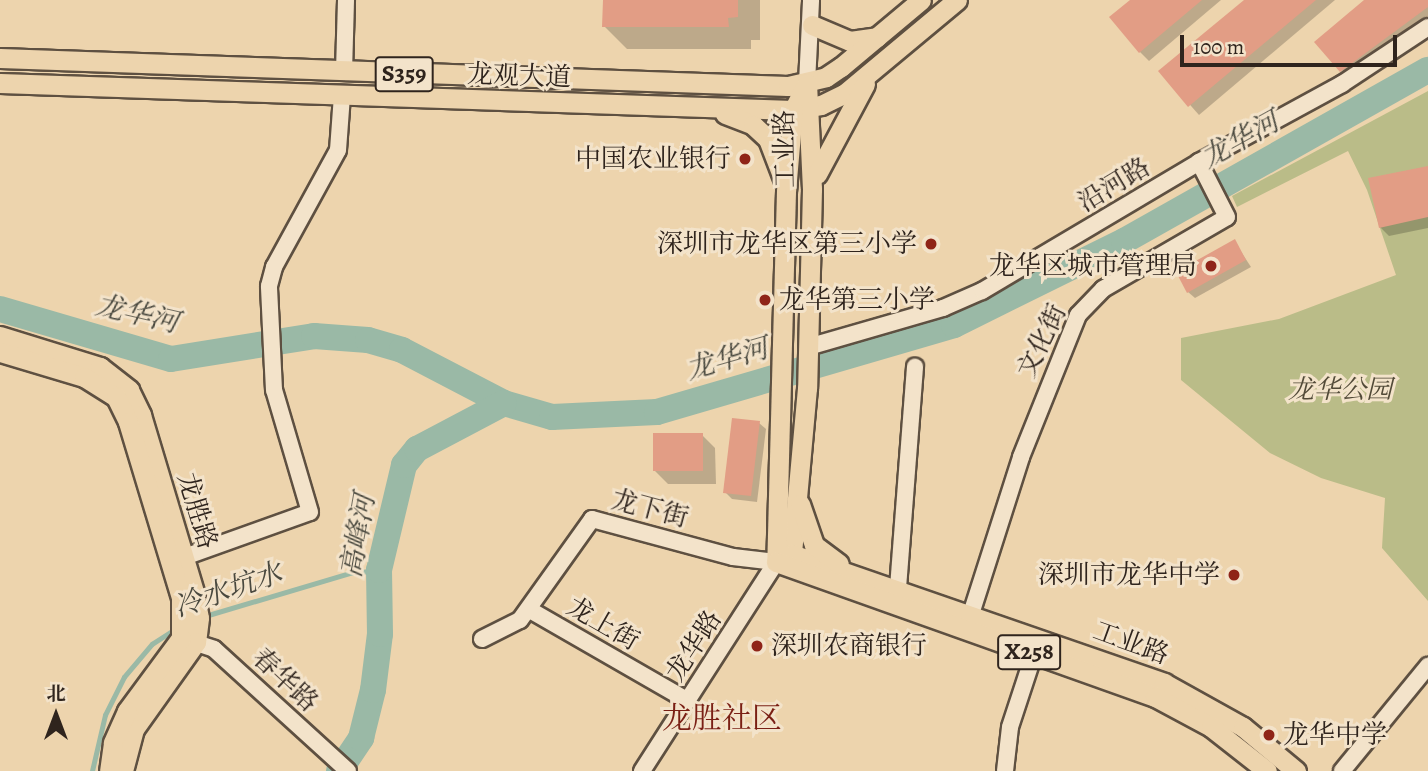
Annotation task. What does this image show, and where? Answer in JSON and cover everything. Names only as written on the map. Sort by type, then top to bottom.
[{"type":"main road","name":"龙观大道","points":[[0,58],[765,87],[807,83],[841,67],[921,0]]},
{"type":"main road","name":"龙观大道","points":[[0,83],[701,108],[802,108],[844,94],[957,0]]},
{"type":"main road","points":[[812,25],[850,41],[881,35]]},
{"type":"main road","points":[[812,189],[831,142],[878,68]]},
{"type":"main road","name":"工业路","points":[[784,558],[782,394],[786,191],[807,83]]},
{"type":"main road","points":[[701,108],[743,120],[761,131],[776,154],[786,191]]},
{"type":"main road","name":"工业路","points":[[784,558],[799,491],[807,388],[812,189],[802,108]]},
{"type":"main road","name":"龙胜路","points":[[0,336],[100,367],[129,390],[141,415],[190,609],[189,635]]},
{"type":"main road","name":"龙胜路","points":[[0,352],[83,377],[116,397],[128,422],[177,559]]},
{"type":"main road","points":[[799,491],[804,522],[814,545],[855,573]]},
{"type":"main road","name":"工业路","points":[[784,558],[855,573],[1132,671],[1209,704],[1296,771]]},
{"type":"main road","name":"工业路","points":[[784,558],[1185,712],[1267,771]]},
{"type":"main road","points":[[109,771],[114,743],[127,711],[189,635]]},
{"type":"main road","points":[[123,771],[134,729],[189,635]]},
{"type":"street","points":[[344,72],[346,0]]},
{"type":"street","points":[[807,83],[812,25],[811,0]]},
{"type":"street","name":"沿河路","points":[[808,350],[943,308],[982,291],[1202,168],[1342,84],[1428,27]]},
{"type":"street","points":[[177,559],[310,512],[275,398],[271,360],[270,277],[338,150],[342,96]]},
{"type":"street","name":"文化街","points":[[971,614],[1026,444],[1078,315],[1103,289],[1227,217],[1202,168]]},
{"type":"street","points":[[898,588],[915,367]]},
{"type":"street","name":"龙下街","points":[[482,639],[512,626],[530,610],[592,519],[733,557],[784,558]]},
{"type":"street","name":"龙华路","points":[[642,771],[784,558]]},
{"type":"street","name":"龙上街","points":[[530,610],[688,702]]},
{"type":"street","name":"春华路","points":[[189,635],[227,659],[342,766]]},
{"type":"street","points":[[1005,771],[1010,727],[1034,654]]},
{"type":"street","points":[[1342,771],[1428,666]]},
{"type":"green space","name":"龙华公园","points":[[1428,91],[1428,601],[1382,548],[1385,498],[1321,478],[1270,453],[1181,380],[1181,338],[1279,319],[1396,275],[1367,190],[1348,151],[1237,207],[1232,196]]},
{"type":"building","points":[[603,0],[738,0],[738,17],[728,18],[729,27],[602,27]]},
{"type":"building","points":[[1130,0],[1202,0],[1139,53],[1109,17]]},
{"type":"building","points":[[1244,0],[1316,0],[1188,107],[1158,71]]},
{"type":"building","points":[[1364,0],[1428,0],[1428,7],[1340,72],[1314,42]]},
{"type":"building","points":[[1428,166],[1428,217],[1379,228],[1368,178]]},
{"type":"building","name":"龙华区城市管理局","points":[[1235,239],[1246,260],[1187,293],[1176,272]]},
{"type":"building","points":[[732,418],[760,421],[751,496],[723,493]]},
{"type":"building","points":[[653,433],[703,433],[703,471],[653,471]]},
{"type":"waterway","name":"龙华河","points":[[0,309],[171,359],[314,336],[368,340],[402,350],[504,403],[552,417],[657,412],[954,325],[1124,241],[1428,70]]},
{"type":"waterway","name":"高峰河","points":[[339,771],[361,738],[373,690],[380,634],[379,570],[404,465],[417,449],[504,403]]},
{"type":"waterway","name":"冷水坑水","points":[[205,616],[350,573],[379,570]]},
{"type":"waterway","name":"冷水坑水","points":[[92,771],[105,715],[124,677],[152,644],[175,629]]},
{"type":"place","name":"中国农业银行","points":[[745,159]]},
{"type":"place","name":"深圳市龙华区第三小学","points":[[931,244]]},
{"type":"place","name":"龙华区城市管理局","points":[[1211,266]]},
{"type":"place","name":"龙华第三小学","points":[[765,300]]},
{"type":"place","name":"深圳市龙华中学","points":[[1234,575]]},
{"type":"place","name":"深圳农商银行","points":[[757,646]]},
{"type":"place","name":"龙华中学","points":[[1269,735]]},
{"type":"district","name":"龙胜社区","points":[[722,718]]}]
